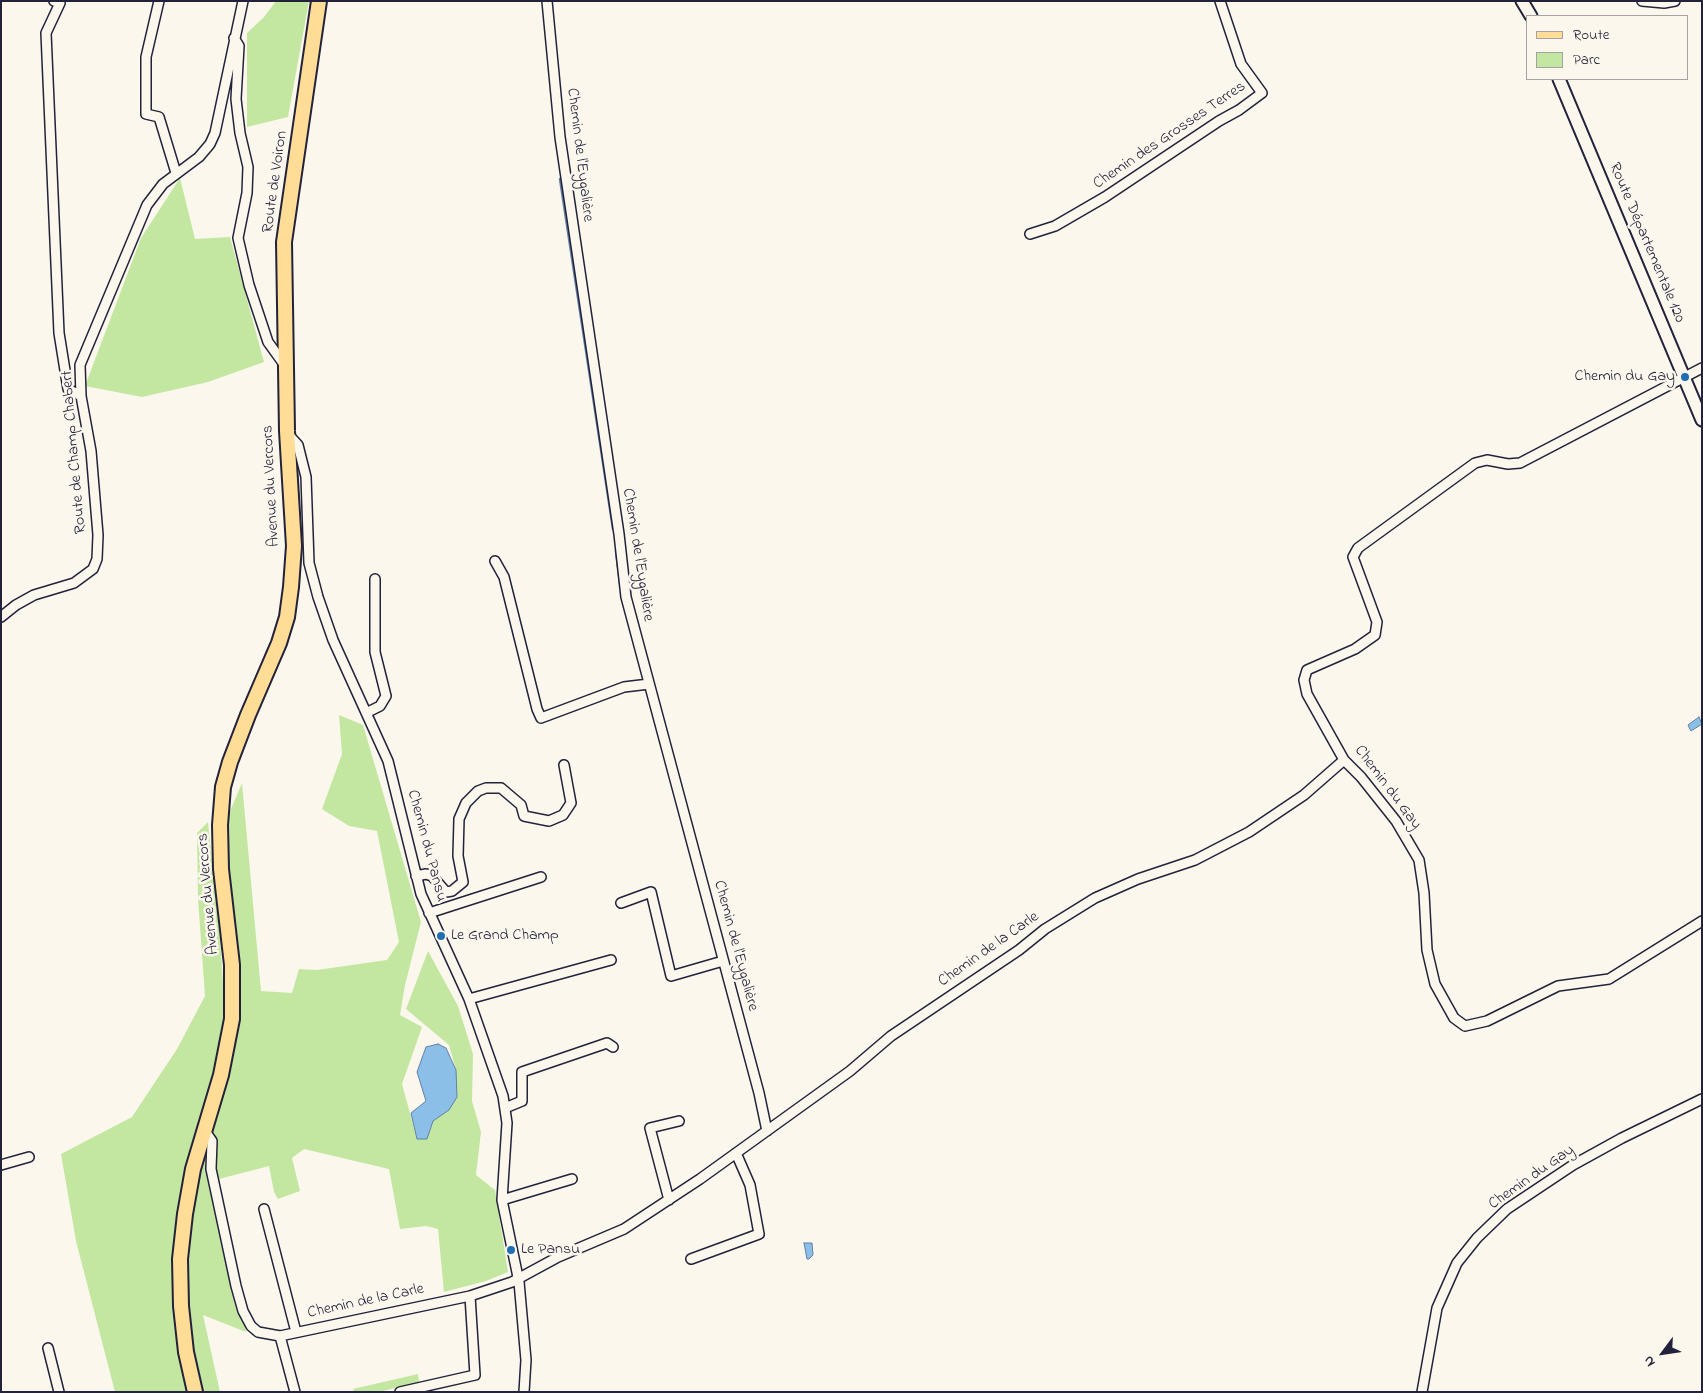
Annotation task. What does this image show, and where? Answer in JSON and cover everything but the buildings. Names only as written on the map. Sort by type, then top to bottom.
[{"type":"main road","name":"Route de Voiron","points":[[287,368],[284,242],[319,1]]},
{"type":"main road","name":"Avenue du Vercors","points":[[195,1392],[186,1352],[180,1306],[180,1259],[193,1169],[227,1048],[232,1001],[232,965],[221,860],[220,825],[223,787],[230,762],[248,715],[279,643],[287,618],[292,587],[294,546],[287,431],[287,368]]},
{"type":"street","points":[[54,1],[60,3],[46,33],[59,333],[68,389],[81,396]]},
{"type":"street","points":[[159,1],[146,58],[146,114],[160,117],[176,173]]},
{"type":"street","name":"Route de Champ Chabert","points":[[1,617],[16,605],[34,595],[74,583],[93,569],[97,559],[98,535],[91,451],[81,396],[80,365],[146,205],[176,173],[199,156],[210,144],[216,133],[243,1]]},
{"type":"street","name":"Chemin de l'Eygalière","points":[[547,1],[560,137],[619,534],[626,597],[759,1093],[767,1131]]},
{"type":"street","name":"Chemin des Grosses Terres","points":[[1030,234],[1055,226],[1105,197],[1219,121],[1239,110],[1262,92],[1241,64],[1220,1]]},
{"type":"street","points":[[1522,1],[1530,15]]},
{"type":"street","points":[[1642,1],[1664,4],[1675,1]]},
{"type":"street","points":[[234,38],[239,46],[236,99],[240,132],[248,167],[247,193],[238,238],[249,285],[268,342],[287,368]]},
{"type":"street","name":"Route Départementale 120","points":[[1559,80],[1702,420]]},
{"type":"street","points":[[1685,377],[1702,368]]},
{"type":"street","name":"Chemin du Gay","points":[[1685,377],[1520,464],[1487,460],[1475,463],[1354,552],[1353,557],[1377,622],[1377,630],[1367,642],[1307,670],[1304,680],[1311,702],[1344,760],[1361,777],[1396,821],[1419,860],[1424,893],[1427,950],[1433,976],[1440,994],[1454,1018],[1465,1026],[1486,1022],[1558,986],[1609,979],[1702,921]]},
{"type":"street","name":"Chemin du Pansu","points":[[287,431],[298,445],[306,477],[309,563],[318,597],[334,640],[368,712],[388,761],[416,876],[429,913],[470,999],[505,1108],[507,1132],[502,1200],[518,1279],[526,1360],[524,1392]]},
{"type":"street","points":[[495,562],[504,577],[537,709],[541,718],[624,687],[649,684]]},
{"type":"street","points":[[368,712],[380,706],[386,696],[375,652],[375,579]]},
{"type":"street","name":"Chemin de la Carle","points":[[205,1131],[212,1141],[211,1169],[216,1197],[243,1311],[251,1326],[258,1332],[280,1336],[470,1296],[518,1279],[558,1257],[624,1228],[669,1200],[767,1131],[850,1071],[891,1036],[1019,950],[1052,924],[1095,898],[1138,879],[1195,860],[1249,832],[1304,796],[1344,760]]},
{"type":"street","points":[[416,876],[426,874],[432,876],[446,892],[452,891],[463,882],[458,856],[460,819],[466,803],[478,791],[494,787],[501,788],[521,805],[524,816],[550,821],[563,816],[572,803],[564,764]]},
{"type":"street","points":[[429,913],[541,877]]},
{"type":"street","points":[[620,903],[651,892],[671,976],[723,961]]},
{"type":"street","points":[[470,999],[611,960]]},
{"type":"street","points":[[505,1108],[522,1101],[522,1072],[607,1043],[613,1047]]},
{"type":"street","name":"Chemin du Gay","points":[[1422,1392],[1437,1308],[1457,1263],[1477,1238],[1507,1209],[1574,1165],[1622,1138],[1702,1099]]},
{"type":"street","points":[[669,1200],[650,1128],[679,1121]]},
{"type":"street","points":[[691,1258],[759,1234],[750,1185],[736,1153]]},
{"type":"street","points":[[1,1165],[28,1157]]},
{"type":"street","points":[[502,1200],[572,1179]]},
{"type":"street","points":[[264,1209],[296,1332]]},
{"type":"street","points":[[400,1392],[475,1375],[470,1296]]},
{"type":"street","points":[[280,1336],[295,1392]]},
{"type":"street","points":[[48,1348],[59,1392]]},
{"type":"green space","points":[[276,1],[309,1],[288,117],[247,127],[247,33],[264,17]]},
{"type":"green space","points":[[180,178],[195,239],[230,237],[264,362],[208,382],[142,397],[85,386],[141,238]]},
{"type":"green space","points":[[339,715],[363,725],[421,922],[405,985],[400,1015],[422,1027],[402,1084],[417,1139],[427,1139],[433,1121],[449,1110],[456,1070],[449,1045],[406,1009],[428,951],[458,1006],[473,1054],[472,1101],[481,1132],[476,1175],[495,1190],[508,1272],[486,1281],[444,1292],[438,1229],[426,1226],[400,1229],[389,1169],[304,1149],[292,1158],[300,1191],[278,1199],[274,1192],[269,1166],[219,1179],[246,1332],[203,1315],[220,1392],[202,1392],[187,1317],[185,1264],[189,1214],[201,1155],[231,1060],[238,992],[225,823],[242,783],[261,991],[292,993],[299,969],[317,970],[387,960],[399,942],[377,831],[349,826],[322,809],[342,754]]},
{"type":"green space","points":[[208,822],[220,939],[226,1027],[207,1103],[184,1179],[172,1270],[175,1333],[189,1392],[115,1392],[76,1241],[61,1154],[132,1117],[177,1049],[205,996],[198,899],[197,833]]},
{"type":"green space","points":[[418,1374],[419,1382],[379,1392],[354,1392],[353,1389]]},
{"type":"water","points":[[1699,717],[1702,724],[1691,731],[1688,725]]},
{"type":"water","points":[[438,1044],[446,1048],[456,1070],[457,1097],[449,1110],[433,1121],[427,1139],[417,1139],[411,1113],[426,1101],[417,1072],[426,1047]]},
{"type":"water","points":[[804,1243],[812,1243],[813,1255],[809,1259],[807,1259]]},
{"type":"waterway","points":[[560,179],[613,529]]},
{"type":"waterway","points":[[616,551],[620,583]]},
{"type":"place","name":"Chemin du Gay","points":[[1685,377]]},
{"type":"place","name":"Le Grand Champ","points":[[441,936]]},
{"type":"place","name":"Le Pansu","points":[[511,1250]]}]
